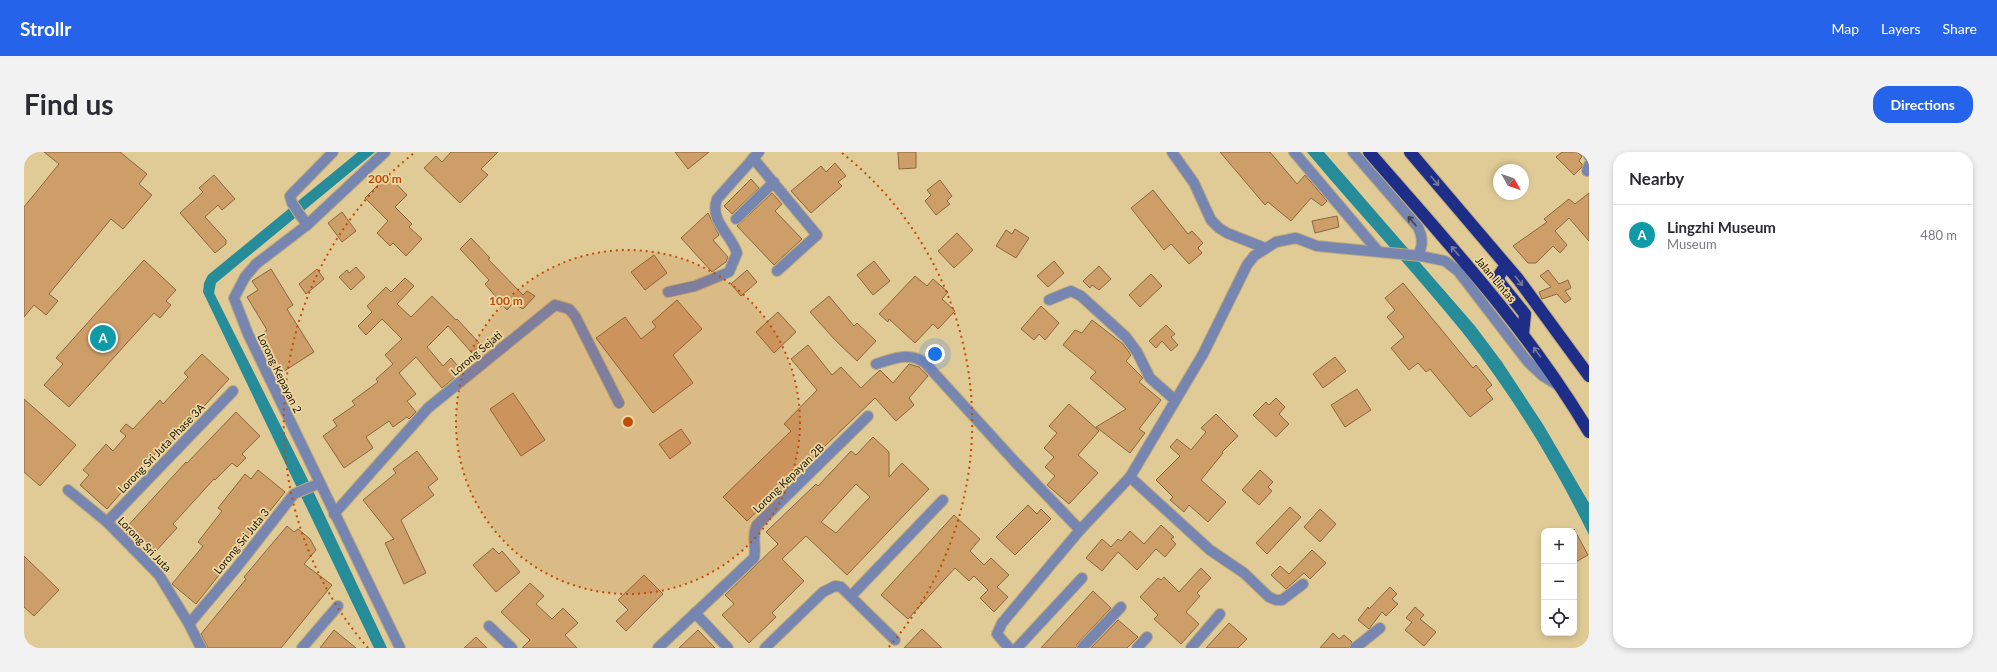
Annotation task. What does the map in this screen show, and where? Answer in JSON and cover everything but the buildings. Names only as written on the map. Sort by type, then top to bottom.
[{"type":"highway","name":"Jalan Lintas","points":[[1370,152],[1490,291],[1560,386],[1589,432]]},
{"type":"highway","name":"Jalan Lintas","points":[[1410,152],[1506,265],[1549,320],[1589,376]]},
{"type":"highway","points":[[1506,265],[1498,277],[1500,283],[1525,314],[1523,334]]},
{"type":"street","points":[[306,225],[292,203],[290,196],[292,192],[333,152]]},
{"type":"street","name":"Lorong Kepayan 2","points":[[385,152],[306,225],[256,264],[245,277],[234,298],[248,334],[316,484],[334,514],[400,648]]},
{"type":"street","points":[[1172,152],[1194,183],[1211,220],[1227,233],[1265,248]]},
{"type":"street","points":[[1294,152],[1377,250]]},
{"type":"street","points":[[1353,152],[1418,227],[1423,244],[1418,256]]},
{"type":"street","points":[[1587,152],[1589,156]]},
{"type":"street","points":[[668,292],[695,286],[729,272],[737,253],[716,218],[715,204],[717,199],[756,155],[774,182],[817,235],[777,271]]},
{"type":"street","points":[[736,219],[774,182]]},
{"type":"street","points":[[1009,648],[997,634],[1002,624],[1080,530],[1130,476],[1212,335],[1247,265],[1265,248],[1276,242],[1296,238],[1317,246],[1377,250],[1444,261],[1458,271],[1532,366],[1543,376],[1560,386]]},
{"type":"street","points":[[1049,300],[1071,291],[1081,296],[1126,337],[1137,352],[1150,378],[1175,400]]},
{"type":"street","name":"Lorong Sejati","points":[[334,514],[428,408],[555,305],[569,309],[575,316],[619,403]]},
{"type":"street","points":[[876,364],[910,356],[917,357],[925,363],[1016,463],[1080,530]]},
{"type":"street","name":"Lorong Sri Juta Phase 3A","points":[[107,522],[233,391]]},
{"type":"street","name":"Lorong Kepayan 2B","points":[[658,648],[754,558],[756,552],[753,536],[757,525],[868,416]]},
{"type":"street","points":[[1130,476],[1210,550],[1244,573],[1269,596],[1276,600],[1282,600],[1304,584]]},
{"type":"street","name":"Lorong Sri Juta 3","points":[[189,624],[237,567],[294,494],[316,484]]},
{"type":"street","name":"Lorong Sri Juta","points":[[68,490],[107,522],[159,575],[189,624],[201,648]]},
{"type":"street","points":[[850,596],[944,500]]},
{"type":"street","points":[[1017,648],[1082,578]]},
{"type":"street","points":[[765,648],[830,587],[835,586],[841,587],[895,640]]},
{"type":"street","points":[[302,648],[338,606]]},
{"type":"street","points":[[1082,648],[1121,608]]},
{"type":"street","points":[[695,613],[728,648]]},
{"type":"street","points":[[1191,648],[1220,614]]},
{"type":"street","points":[[489,626],[512,648]]},
{"type":"street","points":[[1355,648],[1380,628]]},
{"type":"street","points":[[1137,648],[1147,637]]},
{"type":"water","points":[[358,152],[375,152],[216,283],[214,293],[307,478],[387,648],[374,648],[203,292],[204,283],[208,275]]},
{"type":"water","points":[[1307,152],[1324,152],[1475,326],[1502,362],[1544,426],[1589,503],[1589,535],[1547,456],[1515,405],[1481,357],[1425,287]]},
{"type":"place","name":"Lingzhi Museum","points":[[103,338]]}]
